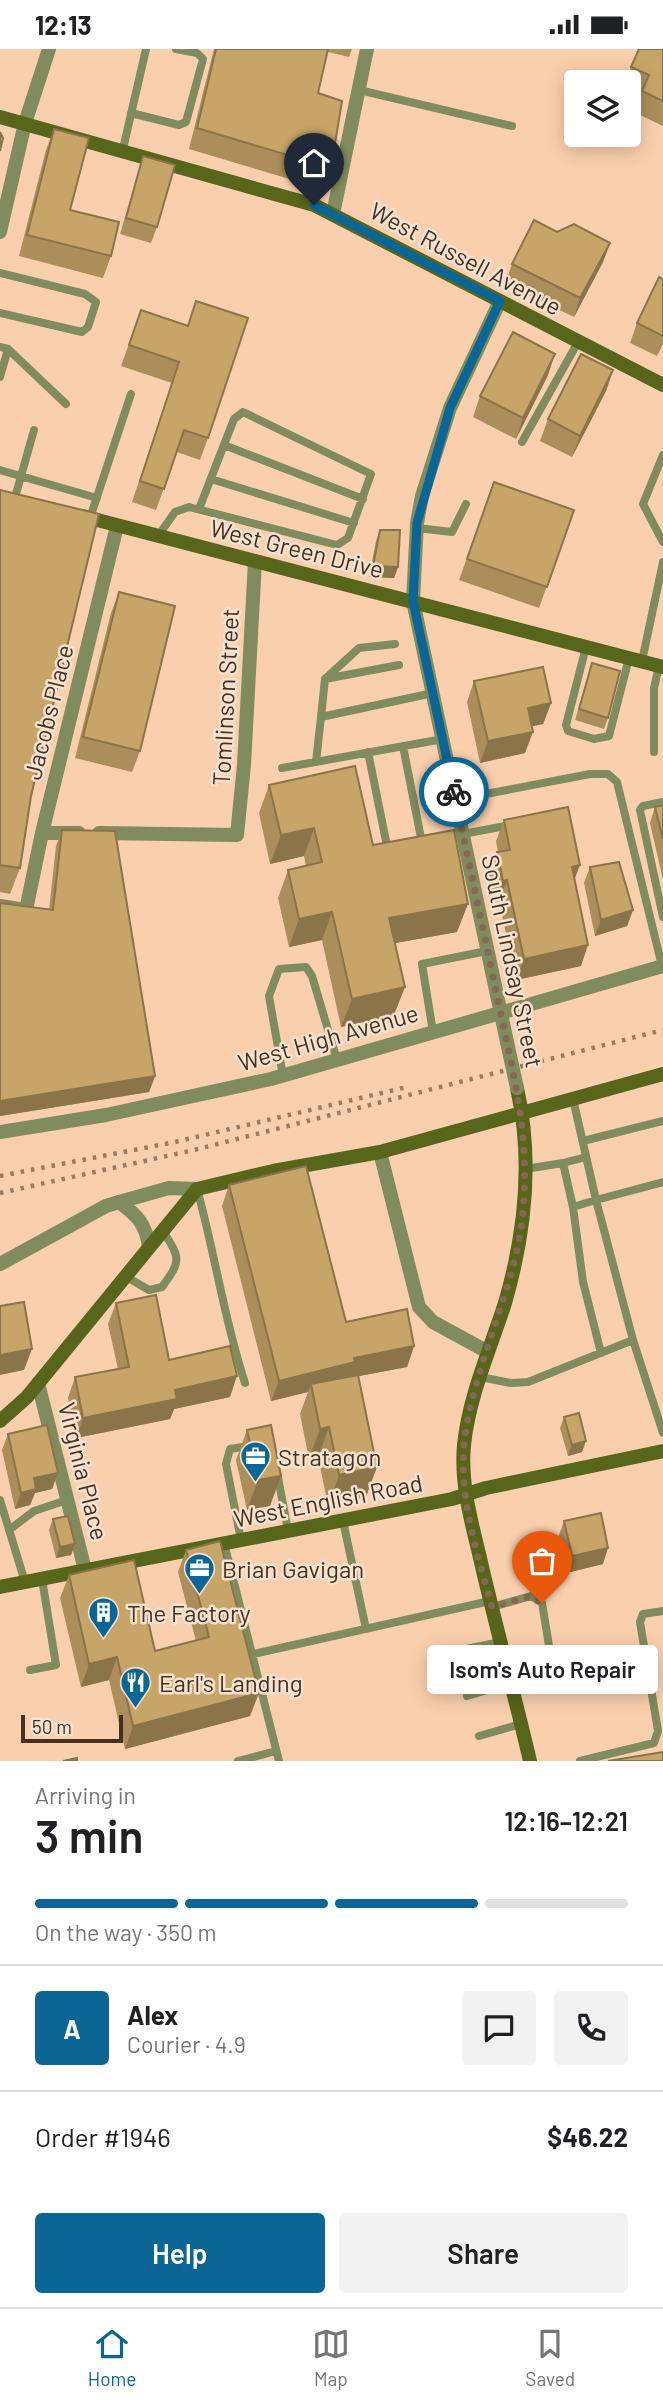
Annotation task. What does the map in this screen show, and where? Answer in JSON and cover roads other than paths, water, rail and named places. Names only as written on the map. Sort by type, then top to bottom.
[{"type":"main road","name":"West Russell Avenue","points":[[0,117],[123,149],[314,205],[578,342],[612,368],[663,386]]},
{"type":"main road","name":"West Green Drive","points":[[68,513],[661,666]]},
{"type":"main road","points":[[0,1421],[38,1383],[197,1189],[273,1171],[380,1152],[663,1074]]},
{"type":"main road","name":"South Lindsay Street","points":[[517,1089],[523,1113],[525,1169],[521,1233],[513,1272],[480,1377],[464,1447],[466,1495],[530,1761]]},
{"type":"main road","name":"West English Road","points":[[0,1587],[343,1521],[663,1451]]},
{"type":"street","points":[[0,232],[25,123],[49,49]]},
{"type":"street","points":[[333,214],[367,49]]},
{"type":"street","name":"South Lindsay Street","points":[[500,301],[450,408],[422,496],[417,528],[413,601],[517,1089]]},
{"type":"street","name":"Jacobs Place","points":[[0,906],[26,910],[42,833],[117,526]]},
{"type":"street","name":"Tomlinson Street","points":[[42,833],[237,835],[244,765],[255,561]]},
{"type":"street","name":"West High Avenue","points":[[0,1132],[106,1115],[284,1076],[500,1011],[663,966]]},
{"type":"street","points":[[380,1152],[419,1307],[433,1322],[488,1352]]},
{"type":"street","points":[[0,1264],[106,1206],[169,1188],[197,1189]]},
{"type":"street","points":[[119,1202],[136,1214],[146,1229],[149,1247]]},
{"type":"street","name":"Virginia Place","points":[[38,1383],[85,1570]]},
{"type":"lane","points":[[123,149],[146,49]]},
{"type":"lane","points":[[131,113],[179,125],[186,122],[203,59],[197,53],[176,49]]},
{"type":"lane","points":[[359,90],[512,126]]},
{"type":"lane","points":[[0,273],[85,294],[96,303],[92,319],[82,332],[0,313]]},
{"type":"lane","points":[[522,442],[578,342]]},
{"type":"lane","points":[[0,377],[4,348]]},
{"type":"lane","points":[[4,348],[66,404]]},
{"type":"lane","points":[[567,362],[576,367]]},
{"type":"lane","points":[[90,518],[131,394]]},
{"type":"lane","points":[[158,536],[175,512],[189,507],[329,545],[343,543],[354,523],[370,480],[368,471],[243,412],[234,419],[199,509]]},
{"type":"lane","points":[[14,501],[34,430]]},
{"type":"lane","points":[[224,445],[363,499]]},
{"type":"lane","points":[[663,454],[643,504],[663,542]]},
{"type":"lane","points":[[0,470],[97,498]]},
{"type":"lane","points":[[211,479],[354,523]]},
{"type":"lane","points":[[417,528],[452,532],[466,504]]},
{"type":"lane","points":[[586,647],[566,725],[568,731],[594,739],[609,736],[636,659],[663,562]]},
{"type":"lane","points":[[316,762],[325,679],[359,648],[395,644]]},
{"type":"lane","points":[[325,679],[399,665]]},
{"type":"lane","points":[[654,752],[654,688],[661,666]]},
{"type":"lane","points":[[321,717],[433,693]]},
{"type":"lane","points":[[282,768],[443,739]]},
{"type":"lane","points":[[403,746],[421,838],[414,847],[407,850]]},
{"type":"lane","points":[[368,753],[387,846],[396,853]]},
{"type":"lane","points":[[456,800],[590,774],[608,774],[617,782],[663,966]]},
{"type":"lane","points":[[663,802],[643,806],[640,810],[663,917]]},
{"type":"lane","points":[[463,834],[528,822]]},
{"type":"lane","points":[[433,1032],[422,964],[488,951]]},
{"type":"lane","points":[[284,1076],[268,996],[279,969],[306,967],[312,976],[337,1060]]},
{"type":"lane","points":[[573,1099],[632,1340],[663,1433]]},
{"type":"lane","points":[[583,1142],[663,1121]]},
{"type":"lane","points":[[525,1169],[586,1157]]},
{"type":"lane","points":[[563,1163],[573,1207],[583,1282],[601,1353]]},
{"type":"lane","points":[[573,1207],[663,1182]]},
{"type":"lane","points":[[197,1189],[213,1244],[234,1351],[245,1383]]},
{"type":"lane","points":[[125,1276],[149,1290],[162,1287],[178,1260],[177,1252],[163,1231]]},
{"type":"lane","points":[[480,1377],[511,1384],[528,1382],[632,1340]]},
{"type":"lane","points":[[241,1540],[226,1464],[230,1449],[263,1444]]},
{"type":"lane","points":[[276,1468],[288,1531]]},
{"type":"lane","points":[[0,1500],[25,1582]]},
{"type":"lane","points":[[9,1530],[34,1511],[67,1500]]},
{"type":"lane","points":[[343,1521],[366,1629]]},
{"type":"lane","points":[[224,1543],[279,1761]]},
{"type":"lane","points":[[30,1670],[56,1665],[42,1579]]},
{"type":"lane","points":[[253,1654],[531,1596],[542,1603],[553,1670]]},
{"type":"lane","points":[[580,1761],[653,1743],[658,1731],[640,1622],[643,1615],[663,1611]]},
{"type":"lane","points":[[461,1650],[501,1642]]},
{"type":"lane","points":[[467,1696],[553,1670],[645,1652]]},
{"type":"lane","points":[[478,1736],[521,1724]]},
{"type":"lane","points":[[238,1761],[276,1751]]},
{"type":"railway","points":[[0,1193],[194,1150],[663,1030]]},
{"type":"railway","points":[[0,1176],[175,1142],[407,1087]]},
{"type":"place","name":"Stratagon","points":[[255,1483]]},
{"type":"place","name":"Brian Gavigan","points":[[199,1595]]},
{"type":"place","name":"Isom's Auto Repair","points":[[542,1603]]},
{"type":"place","name":"The Factory","points":[[104,1639]]},
{"type":"place","name":"Earl's Landing","points":[[136,1709]]}]
